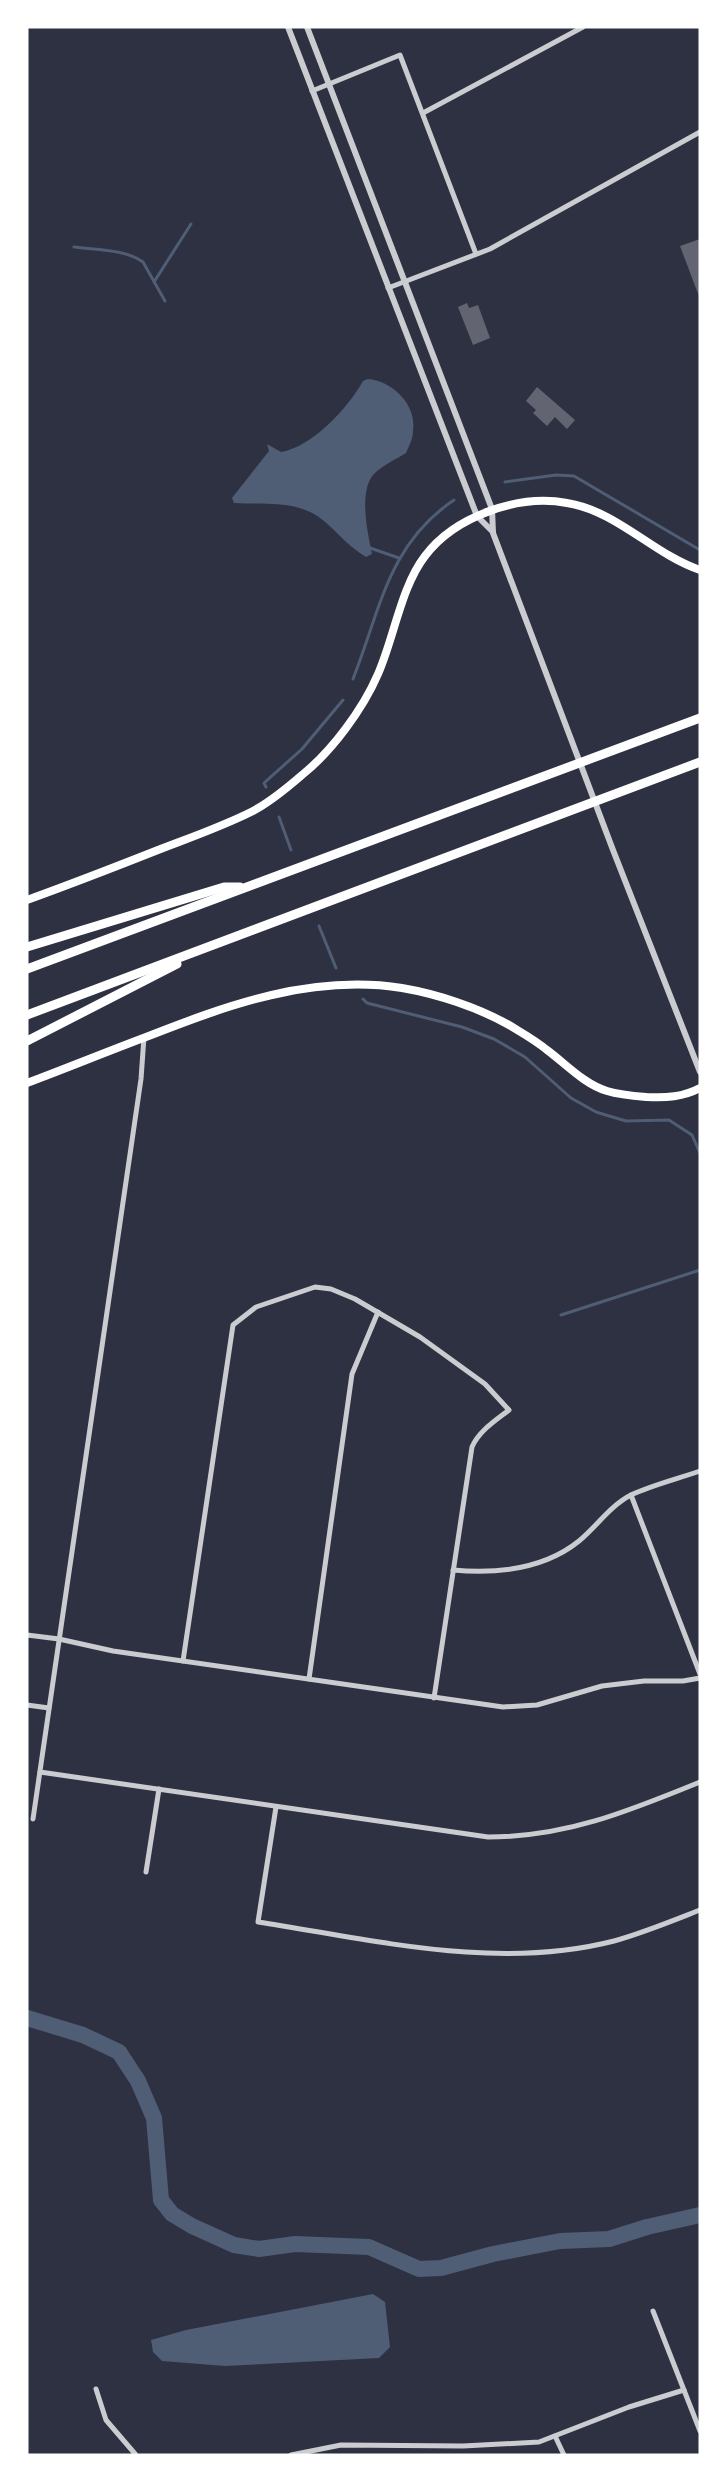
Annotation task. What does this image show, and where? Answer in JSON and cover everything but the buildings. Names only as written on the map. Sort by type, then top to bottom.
[{"type":"highway","points":[[27,969],[700,718]]},
{"type":"highway","points":[[27,1014],[700,762]]},
{"type":"highway","points":[[27,946],[224,888],[251,886]]},
{"type":"highway","points":[[27,1041],[218,943]]},
{"type":"main road","points":[[27,900],[207,831],[252,811],[303,775],[350,722],[365,699],[378,675],[408,592],[424,557],[441,539],[477,516],[492,509],[544,500],[569,503],[610,519],[676,560],[700,570]]},
{"type":"main road","points":[[27,1083],[195,1017],[264,995],[300,988],[364,984],[427,993],[506,1023],[544,1047],[588,1082],[606,1091],[628,1096],[664,1098],[683,1095],[700,1088]]},
{"type":"street","points":[[288,27],[477,516],[493,533]]},
{"type":"street","points":[[307,27],[492,509],[493,533],[612,850],[700,1072]]},
{"type":"street","points":[[423,113],[583,27]]},
{"type":"street","points":[[312,91],[400,55],[476,255]]},
{"type":"street","points":[[387,288],[490,249],[700,132]]},
{"type":"street","points":[[33,1819],[141,1079],[144,1037]]},
{"type":"street","points":[[183,1661],[233,1325],[256,1307],[315,1287],[322,1287],[344,1294],[420,1337],[485,1384],[509,1410],[484,1430],[475,1439],[472,1447],[434,1698]]},
{"type":"street","points":[[309,1679],[352,1374],[378,1312]]},
{"type":"street","points":[[453,1570],[503,1572],[551,1558],[578,1542],[631,1495],[700,1471]]},
{"type":"street","points":[[631,1495],[700,1674]]},
{"type":"street","points":[[27,1635],[59,1639],[114,1651],[503,1707],[524,1707],[602,1686],[700,1678]]},
{"type":"street","points":[[27,1705],[49,1708]]},
{"type":"street","points":[[40,1772],[466,1834],[512,1837],[571,1829],[601,1820],[700,1782]]},
{"type":"street","points":[[146,1872],[159,1789]]},
{"type":"street","points":[[276,1806],[258,1922],[467,1953],[522,1954],[616,1940],[700,1910]]},
{"type":"street","points":[[653,2311],[700,2431]]},
{"type":"street","points":[[96,2390],[106,2420],[136,2455]]},
{"type":"street","points":[[291,2455],[341,2445],[408,2446],[539,2442],[684,2390]]},
{"type":"street","points":[[555,2436],[564,2455]]},
{"type":"street","points":[[408,2446],[411,2455]]},
{"type":"water","points":[[368,379],[394,389],[407,403],[413,421],[412,437],[406,453],[381,468],[369,481],[365,502],[372,554],[366,557],[324,521],[303,509],[281,504],[234,503],[232,498],[269,451],[267,444],[281,452],[305,443],[339,414],[363,381]]},
{"type":"water","points":[[373,2294],[385,2302],[390,2347],[379,2358],[225,2366],[162,2361],[153,2352],[151,2340],[186,2330]]},
{"type":"waterway","points":[[154,282],[191,224]]},
{"type":"waterway","points":[[74,247],[119,252],[143,262],[165,301]]},
{"type":"waterway","points":[[505,482],[556,475],[574,476],[700,550]]},
{"type":"waterway","points":[[353,679],[379,604],[400,558],[414,537],[454,500]]},
{"type":"waterway","points":[[370,548],[399,558]]},
{"type":"waterway","points":[[266,787],[264,783],[302,749],[343,700]]},
{"type":"waterway","points":[[279,817],[291,850]]},
{"type":"waterway","points":[[319,926],[336,968]]},
{"type":"waterway","points":[[363,999],[367,1003],[462,1027],[494,1039],[525,1057],[571,1098],[596,1112],[626,1121],[669,1120],[692,1135],[700,1153]]},
{"type":"waterway","points":[[561,1315],[700,1270]]},
{"type":"waterway","points":[[27,2018],[83,2035],[119,2052],[138,2081],[154,2118],[161,2200],[172,2214],[234,2245],[259,2249],[295,2244],[369,2247],[419,2269],[441,2268],[493,2254],[560,2241],[609,2239],[647,2227],[700,2215]]}]
